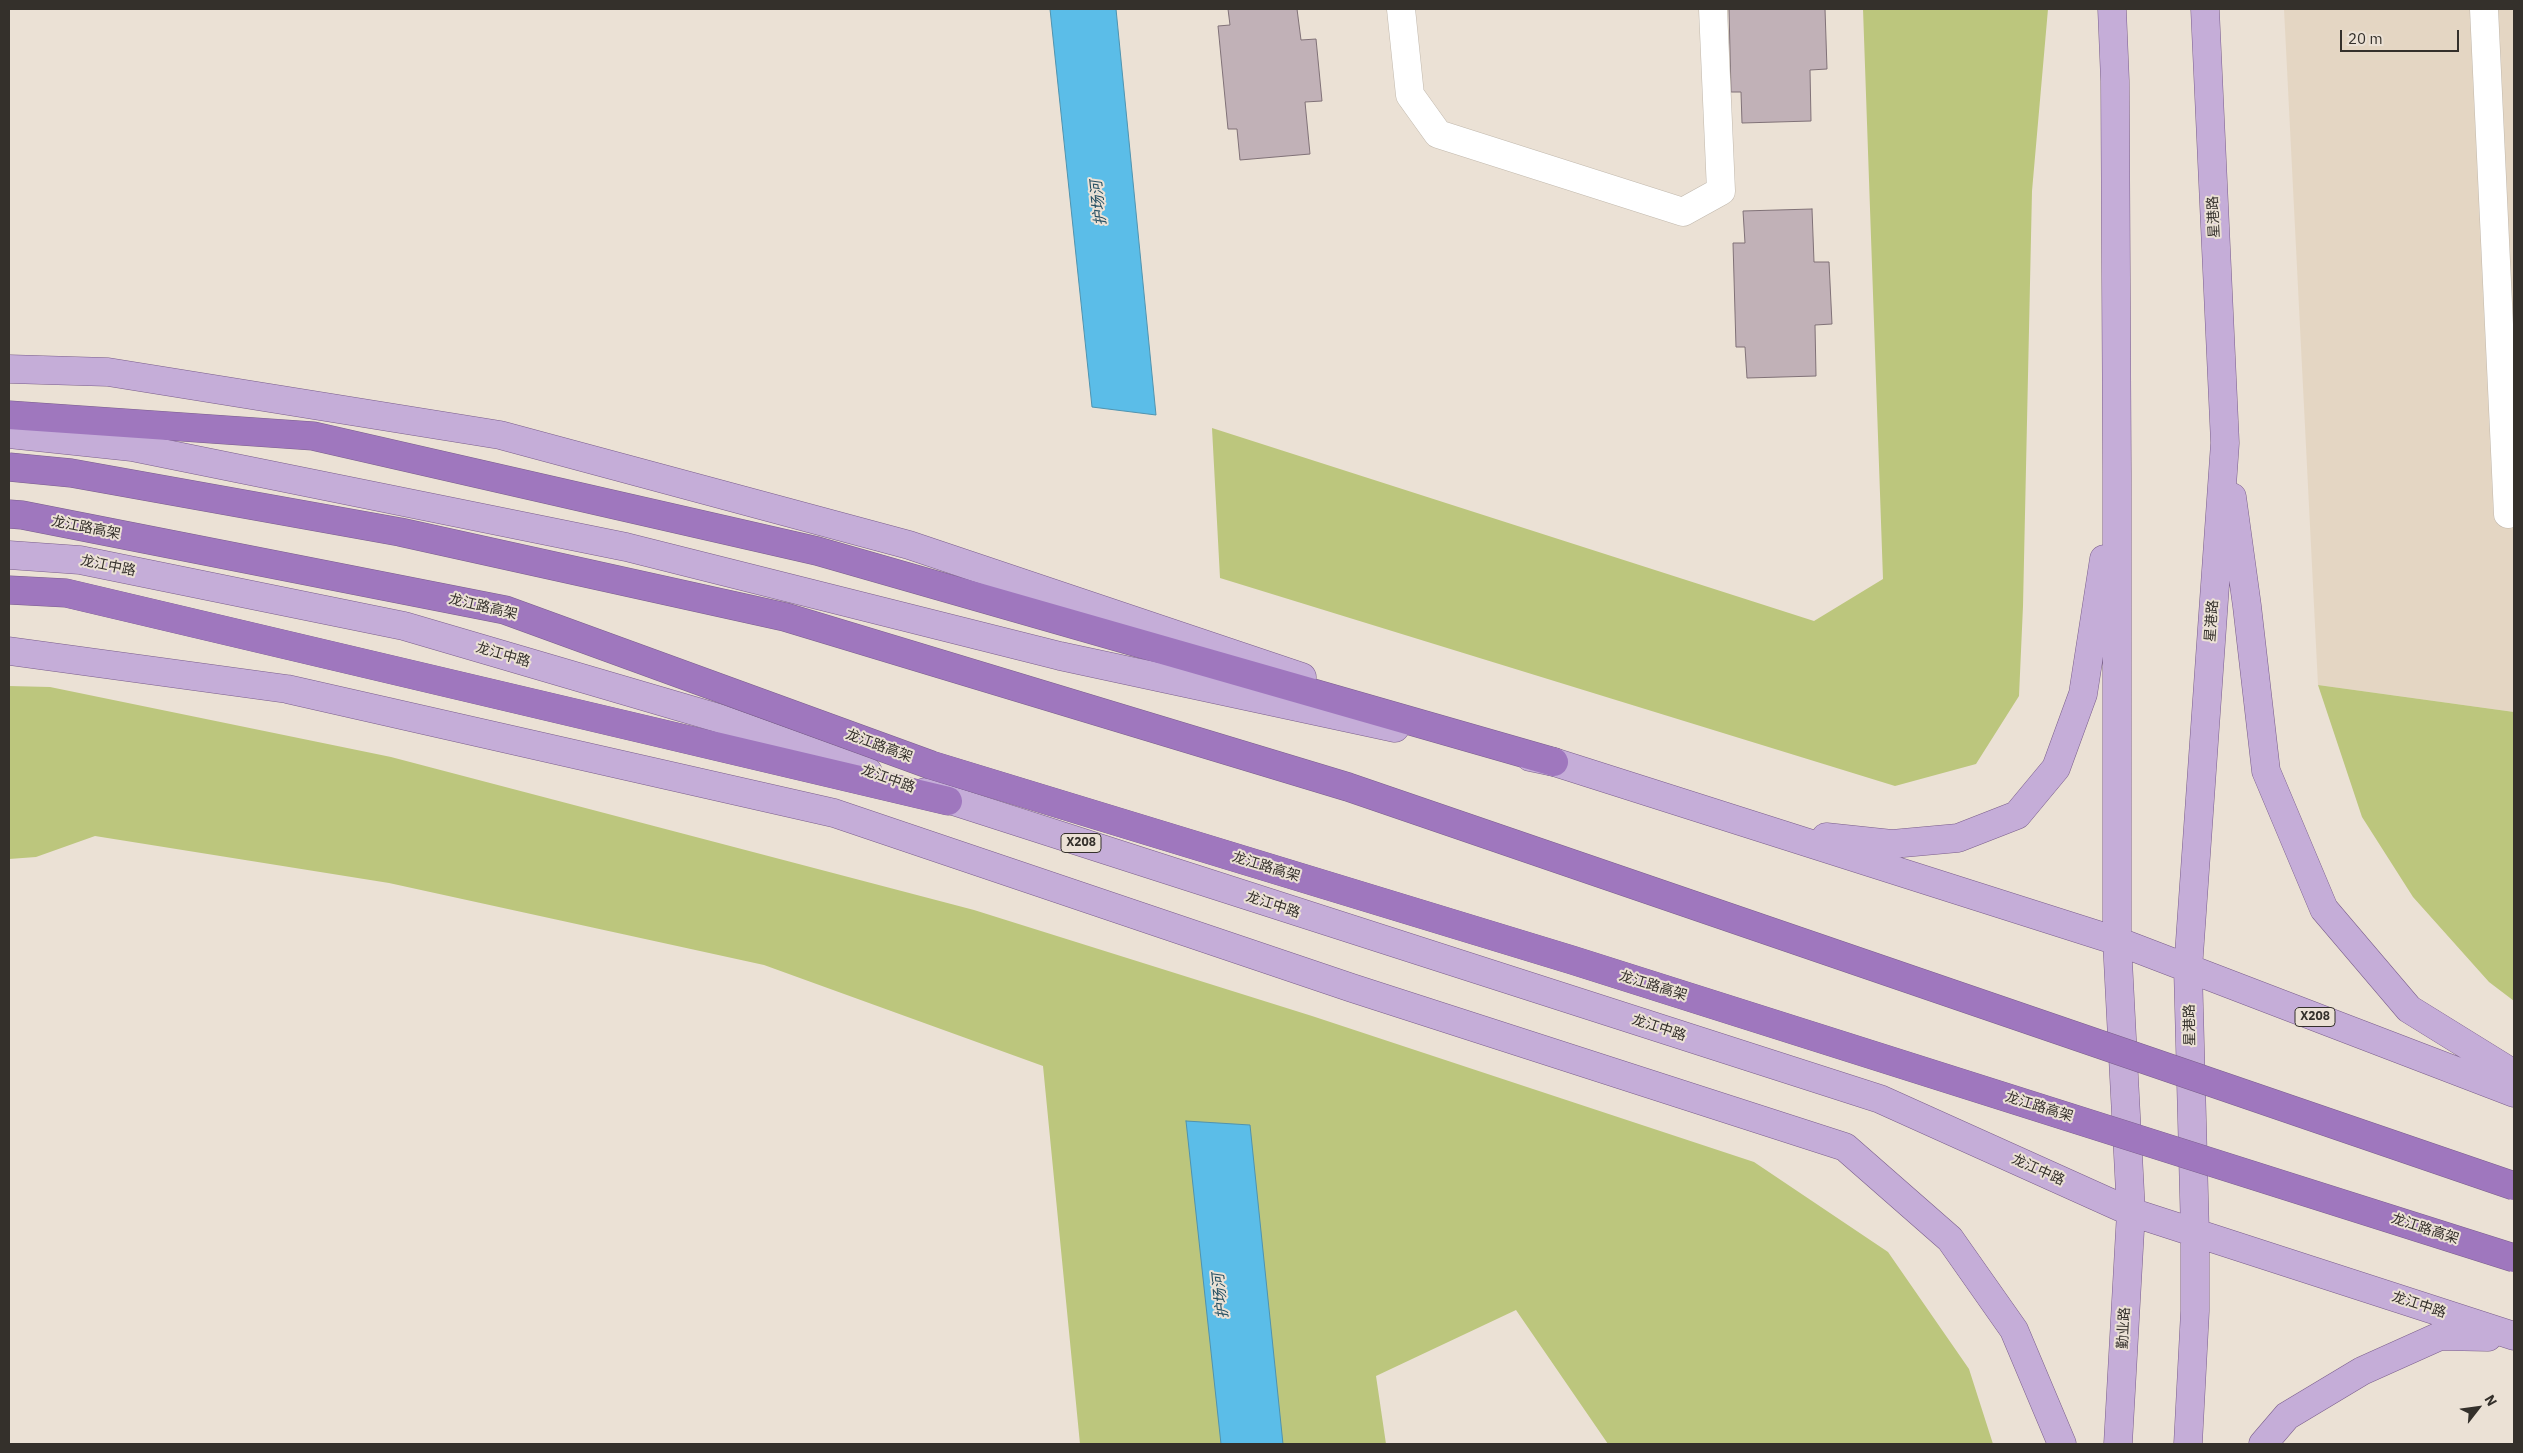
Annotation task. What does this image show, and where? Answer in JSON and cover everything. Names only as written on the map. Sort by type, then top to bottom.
[{"type":"highway","points":[[9,415],[313,436],[817,551],[1554,762]]},
{"type":"highway","points":[[9,467],[72,473],[400,532],[785,617],[1348,787],[2514,1186]]},
{"type":"highway","name":"龙江路高架","points":[[9,514],[505,610],[931,765],[1572,960],[2514,1258]]},
{"type":"highway","points":[[9,590],[66,593],[948,801]]},
{"type":"main road","points":[[2112,9],[2115,91],[2117,941],[2131,1212]]},
{"type":"main road","name":"星港路","points":[[2195,1233],[2188,969],[2225,443],[2205,9]]},
{"type":"main road","points":[[9,369],[108,372],[500,434],[909,544],[1554,762]]},
{"type":"main road","name":"X208","points":[[9,434],[132,447],[626,547],[1060,656],[1554,762],[2117,941],[2514,1092]]},
{"type":"main road","points":[[2225,443],[2248,606],[2266,771],[2324,909],[2408,1009],[2514,1074]]},
{"type":"main road","points":[[1770,831],[1892,844],[1958,838],[2017,815],[2056,768],[2083,694],[2117,473]]},
{"type":"main road","name":"龙江中路","points":[[9,555],[80,560],[404,626],[718,718],[948,801],[1880,1099],[2131,1212],[2514,1337]]},
{"type":"main road","points":[[9,651],[286,689],[834,813],[1352,988],[1845,1147],[1950,1239],[2014,1330],[2062,1444]]},
{"type":"main road","name":"勤业路","points":[[2118,1444],[2131,1212]]},
{"type":"main road","points":[[2188,1444],[2195,1311],[2195,1233]]},
{"type":"main road","points":[[2263,1444],[2287,1416],[2362,1371],[2440,1336],[2514,1337]]},
{"type":"lane","points":[[1400,9],[1410,95],[1438,134],[1683,212],[1721,191],[1713,9]]},
{"type":"lane","points":[[2484,9],[2508,514]]},
{"type":"shaded area","points":[[2284,9],[2514,9],[2514,712],[2318,685]]},
{"type":"green space","points":[[1863,9],[2048,9],[2032,191],[2023,606],[2019,696],[1976,764],[1895,786],[1220,578],[1212,428],[1814,621],[1883,579]]},
{"type":"green space","points":[[2318,685],[2514,712],[2514,1001],[2489,982],[2413,897],[2362,817]]},
{"type":"green space","points":[[9,686],[50,687],[391,757],[974,910],[1312,1016],[1754,1162],[1888,1252],[1969,1369],[1993,1444],[1608,1444],[1516,1310],[1376,1376],[1386,1444],[1080,1444],[1043,1066],[764,965],[389,883],[95,836],[36,857],[9,859]]},
{"type":"water","name":"护场河","points":[[1050,9],[1116,9],[1156,415],[1092,407]]},
{"type":"water","name":"护场河","points":[[1186,1121],[1250,1125],[1283,1444],[1221,1444]]},
{"type":"building","points":[[1228,9],[1297,9],[1301,40],[1316,39],[1322,101],[1305,102],[1310,154],[1240,160],[1237,129],[1228,129],[1218,26],[1230,25]]},
{"type":"building","points":[[1729,9],[1825,9],[1827,69],[1810,70],[1811,121],[1742,123],[1741,92],[1731,92]]},
{"type":"building","points":[[1812,209],[1814,262],[1829,262],[1832,324],[1815,325],[1816,376],[1747,378],[1745,347],[1736,347],[1733,243],[1745,243],[1743,211]]}]
